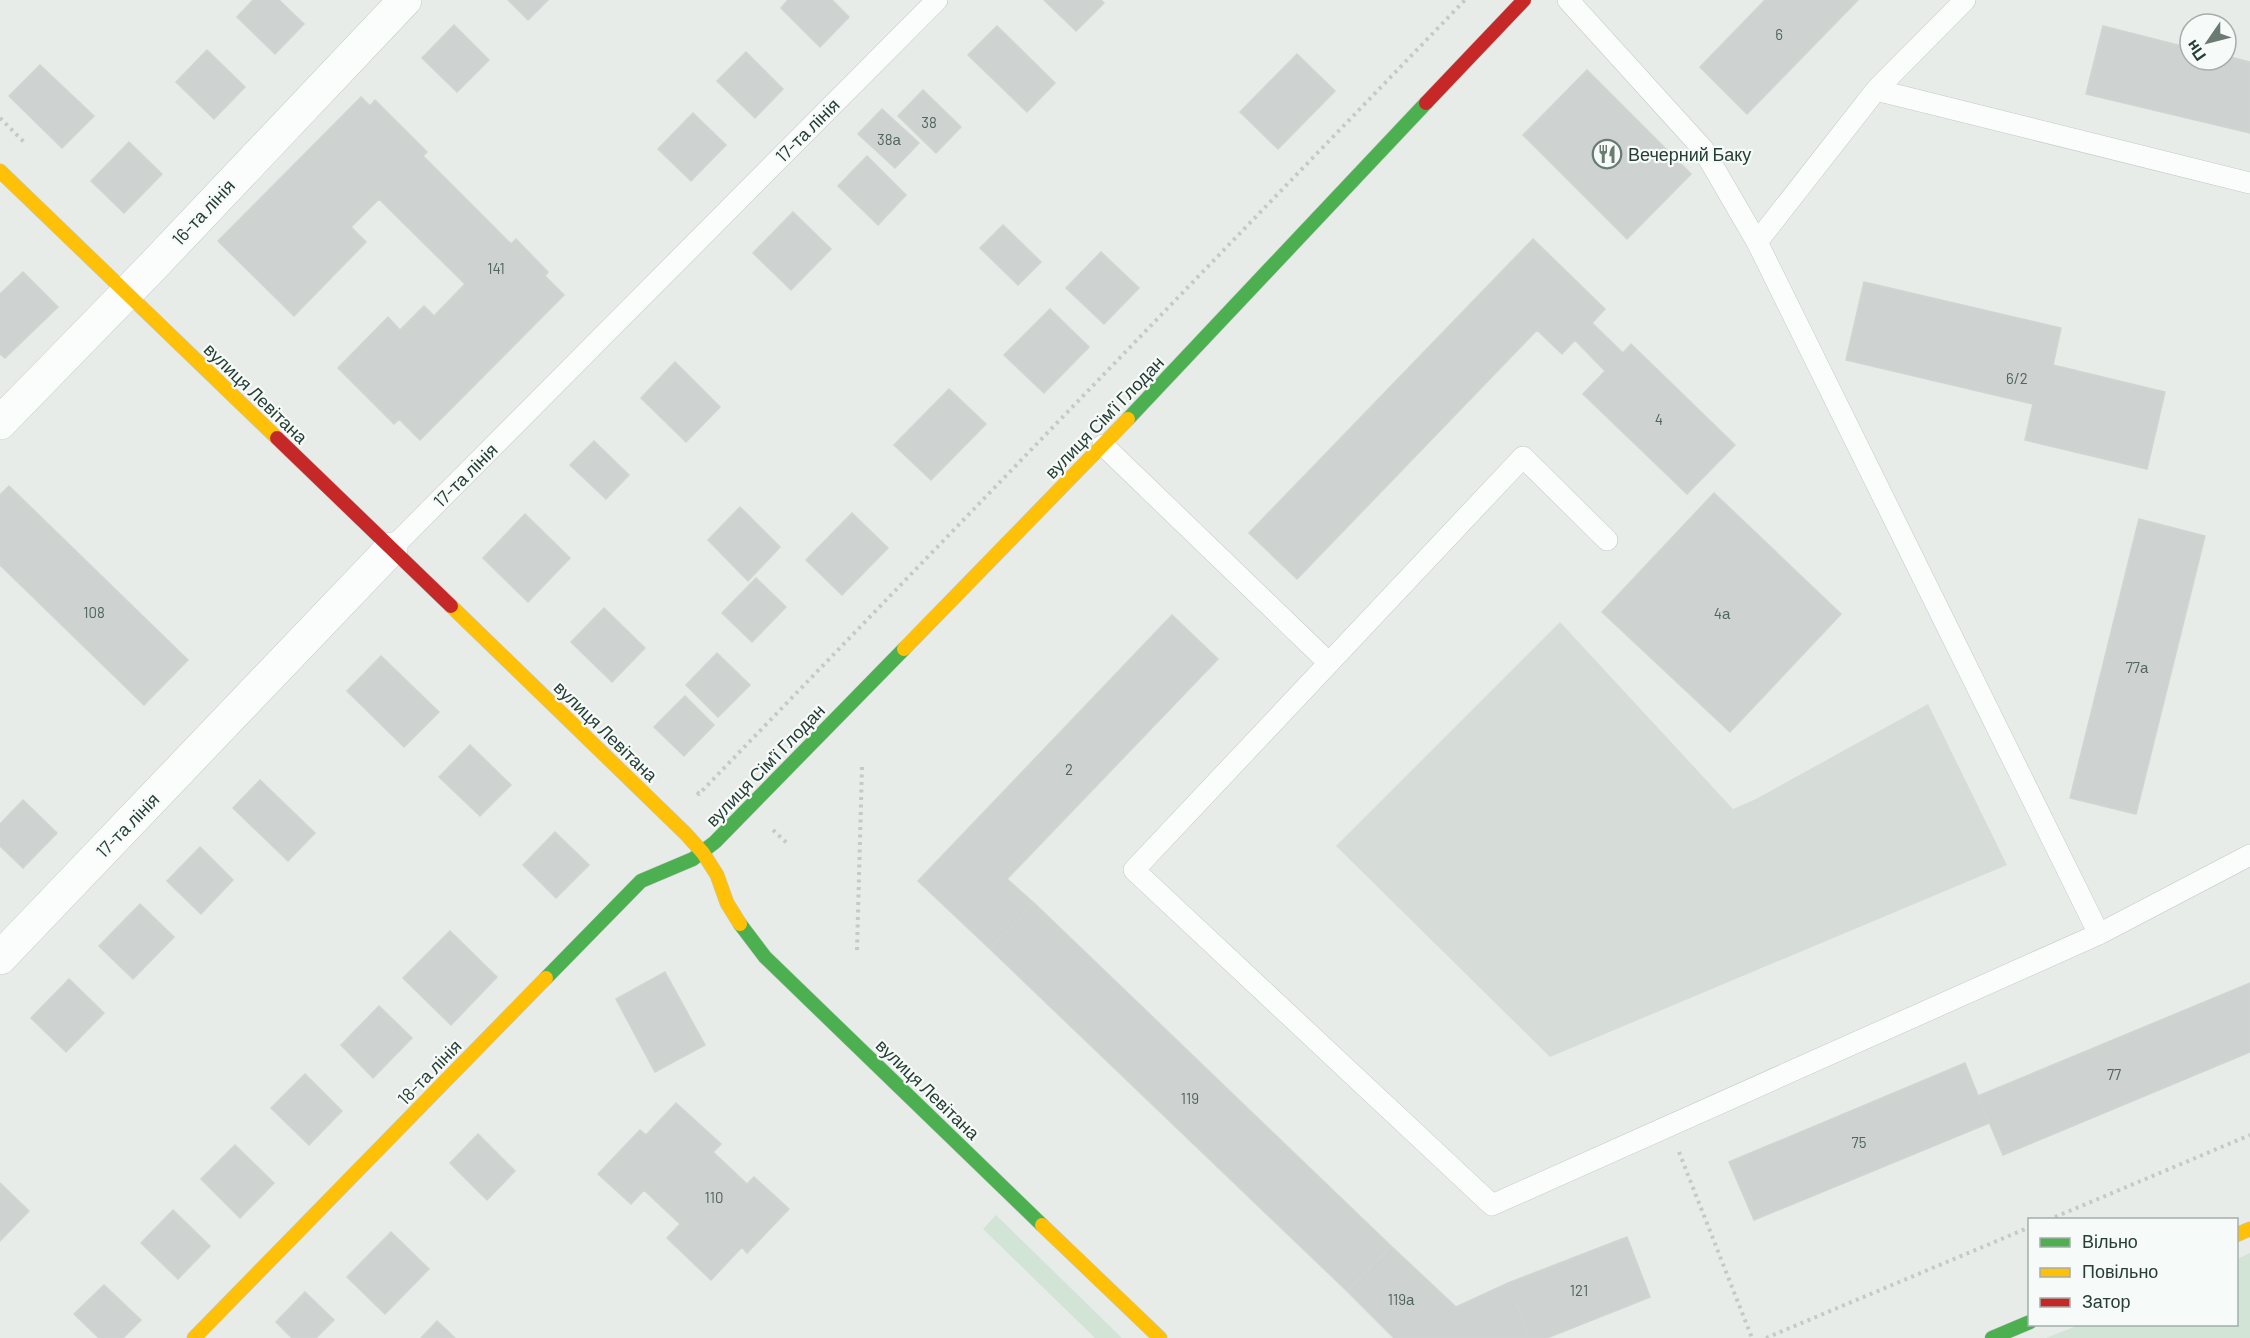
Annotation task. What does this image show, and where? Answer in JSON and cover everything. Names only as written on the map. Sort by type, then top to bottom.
[{"type":"street","name":"16-та лінія","points":[[0,423],[127,293],[405,0]]},
{"type":"street","name":"вулиця Сім'ї Глодан","points":[[703,853],[1103,445],[1524,0]]},
{"type":"street","name":"вулиця Левітана","points":[[0,171],[703,853],[717,875],[728,903],[746,934],[765,957],[1160,1338]]},
{"type":"street","name":"17-та лінія","points":[[0,958],[391,549]]},
{"type":"street","name":"18-та лінія","points":[[194,1338],[641,881],[703,853]]},
{"type":"street","points":[[1992,1338],[2028,1323]]},
{"type":"lane","name":"17-та лінія","points":[[391,549],[937,0]]},
{"type":"lane","points":[[1568,0],[1703,149],[1757,242],[2099,934]]},
{"type":"lane","points":[[1757,242],[1876,90],[1965,0]]},
{"type":"lane","points":[[1876,90],[2250,183]]},
{"type":"lane","points":[[1103,445],[1329,663]]},
{"type":"lane","points":[[1607,540],[1523,457],[1134,870],[1492,1205],[2099,934],[2250,855]]},
{"type":"path","points":[[691,786],[699,794],[1465,0]]},
{"type":"path","points":[[0,118],[26,143]]},
{"type":"path","points":[[857,950],[862,767]]},
{"type":"path","points":[[1669,1126],[1752,1338]]},
{"type":"path","points":[[2053,1218],[2250,1135]]},
{"type":"path","points":[[1766,1338],[2028,1228]]},
{"type":"shaded area","points":[[1560,622],[1733,809],[1756,799],[1928,704],[2007,865],[1550,1057],[1336,846]]},
{"type":"green space","points":[[996,1215],[1122,1338],[1095,1338],[983,1229]]},
{"type":"green space","points":[[2250,1253],[2250,1338],[2046,1338],[2076,1326],[2238,1326],[2238,1259]]},
{"type":"building","points":[[253,0],[279,0],[304,24],[275,54],[237,17]]},
{"type":"building","points":[[508,0],[548,0],[528,20]]},
{"type":"building","points":[[788,0],[832,0],[849,17],[820,47],[781,8]]},
{"type":"building","points":[[1044,0],[1101,0],[1104,3],[1076,31]]},
{"type":"building","points":[[1765,0],[1858,0],[1747,114],[1700,67]]},
{"type":"building","points":[[454,25],[489,60],[457,92],[422,58]]},
{"type":"building","points":[[997,26],[1055,83],[1027,112],[968,55]]},
{"type":"building","points":[[2103,26],[2178,45],[2178,72],[2238,72],[2238,59],[2250,62],[2250,133],[2086,94]]},
{"type":"building","points":[[207,50],[245,87],[214,119],[176,82]]},
{"type":"building","points":[[746,52],[783,89],[755,118],[717,81]]},
{"type":"building","points":[[1297,54],[1335,91],[1278,149],[1240,112]]},
{"type":"building","points":[[40,65],[94,116],[62,148],[9,96]]},
{"type":"building","name":"Вечерний Баку","points":[[1587,70],[1691,174],[1627,239],[1523,135]]},
{"type":"building","points":[[923,90],[961,127],[936,153],[898,116]]},
{"type":"building","points":[[361,97],[370,106],[375,100],[427,152],[423,156],[511,244],[516,239],[548,272],[545,276],[564,295],[420,440],[399,419],[394,424],[338,368],[388,317],[400,330],[424,306],[434,316],[465,284],[379,199],[351,227],[366,242],[294,316],[218,241]]},
{"type":"building","points":[[882,109],[919,143],[895,168],[858,134]]},
{"type":"building","points":[[693,113],[726,145],[691,181],[658,149]]},
{"type":"building","points":[[129,142],[162,174],[124,213],[91,181]]},
{"type":"building","points":[[867,156],[906,195],[878,225],[838,186]]},
{"type":"building","points":[[793,212],[831,249],[791,290],[753,253]]},
{"type":"building","points":[[1003,225],[1041,262],[1018,285],[980,248]]},
{"type":"building","points":[[1533,239],[1605,309],[1592,323],[1623,353],[1631,344],[1735,445],[1687,494],[1583,394],[1605,371],[1575,340],[1562,354],[1537,330],[1297,579],[1249,533]]},
{"type":"building","points":[[1101,252],[1139,288],[1104,324],[1066,288]]},
{"type":"building","points":[[23,272],[58,307],[5,358],[0,354],[0,294]]},
{"type":"building","points":[[1864,282],[2061,328],[2053,365],[2165,392],[2147,469],[2025,440],[2033,404],[1846,360]]},
{"type":"building","points":[[1050,309],[1089,347],[1044,393],[1004,355]]},
{"type":"building","points":[[675,362],[720,407],[686,442],[641,398]]},
{"type":"building","points":[[949,389],[986,424],[931,480],[894,445]]},
{"type":"building","points":[[594,441],[629,475],[606,499],[570,465]]},
{"type":"building","points":[[9,486],[188,660],[144,705],[0,565],[0,495]]},
{"type":"building","points":[[1714,493],[1841,614],[1730,732],[1602,612]]},
{"type":"building","points":[[740,507],[780,547],[748,581],[708,540]]},
{"type":"building","points":[[852,513],[888,548],[842,595],[806,560]]},
{"type":"building","points":[[525,514],[570,558],[528,602],[483,558]]},
{"type":"building","points":[[2139,519],[2205,536],[2136,814],[2070,798]]},
{"type":"building","points":[[756,578],[786,607],[752,642],[722,613]]},
{"type":"building","points":[[604,608],[645,648],[612,682],[571,642]]},
{"type":"building","points":[[1172,615],[1218,659],[1007,879],[1034,903],[990,949],[918,881]]},
{"type":"building","points":[[717,653],[750,685],[718,717],[686,685]]},
{"type":"building","points":[[381,656],[439,712],[404,747],[347,691]]},
{"type":"building","points":[[685,696],[714,725],[684,756],[654,727]]},
{"type":"building","points":[[470,745],[511,785],[480,816],[439,777]]},
{"type":"building","points":[[260,780],[315,833],[288,861],[233,808]]},
{"type":"building","points":[[23,800],[57,833],[23,868],[0,846],[0,824]]},
{"type":"building","points":[[555,832],[589,865],[556,898],[523,865]]},
{"type":"building","points":[[200,847],[233,880],[201,914],[167,881]]},
{"type":"building","points":[[1034,903],[1391,1246],[1347,1291],[990,949]]},
{"type":"building","points":[[140,904],[174,937],[133,979],[99,946]]},
{"type":"building","points":[[450,931],[497,977],[451,1025],[403,978]]},
{"type":"building","points":[[665,972],[705,1045],[655,1072],[616,999]]},
{"type":"building","points":[[69,979],[104,1013],[66,1052],[31,1018]]},
{"type":"building","points":[[2250,983],[2250,1052],[2003,1155],[1978,1096]]},
{"type":"building","points":[[379,1006],[412,1038],[373,1078],[341,1045]]},
{"type":"building","points":[[1965,1063],[1989,1123],[1754,1220],[1729,1162]]},
{"type":"building","points":[[305,1074],[342,1111],[309,1145],[271,1108]]},
{"type":"building","points":[[676,1103],[721,1144],[713,1152],[747,1184],[754,1177],[789,1209],[747,1253],[742,1247],[711,1280],[667,1238],[680,1224],[644,1190],[631,1204],[598,1174],[640,1130],[646,1135]]},
{"type":"building","points":[[478,1134],[515,1171],[487,1200],[450,1163]]},
{"type":"building","points":[[235,1145],[274,1183],[240,1218],[201,1179]]},
{"type":"building","points":[[0,1183],[29,1211],[0,1241]]},
{"type":"building","points":[[173,1210],[210,1246],[178,1279],[141,1243]]},
{"type":"building","points":[[391,1232],[429,1269],[385,1314],[347,1277]]},
{"type":"building","points":[[1627,1237],[1650,1297],[1547,1338],[1530,1338],[1508,1283]]},
{"type":"building","points":[[1391,1246],[1456,1307],[1508,1283],[1530,1338],[1394,1338],[1347,1291]]},
{"type":"building","points":[[104,1285],[141,1320],[123,1338],[99,1338],[74,1314]]},
{"type":"building","points":[[305,1292],[334,1320],[316,1338],[292,1338],[276,1322]]},
{"type":"building","points":[[437,1321],[455,1338],[421,1338]]},
{"type":"traffic: fast","points":[[1128,419],[1426,103]]},
{"type":"traffic: fast","points":[[546,978],[641,881],[693,859],[715,842],[904,649]]},
{"type":"traffic: fast","points":[[740,924],[765,957],[1042,1225]]},
{"type":"traffic: fast","points":[[1992,1338],[2028,1323]]},
{"type":"traffic: slow","points":[[0,171],[277,438]]},
{"type":"traffic: slow","points":[[904,649],[1128,419]]},
{"type":"traffic: slow","points":[[451,606],[686,834],[703,853],[717,875],[727,903],[740,924]]},
{"type":"traffic: slow","points":[[194,1338],[546,978]]},
{"type":"traffic: slow","points":[[1042,1225],[1160,1338]]},
{"type":"traffic: slow","points":[[2238,1234],[2250,1229]]},
{"type":"traffic: jam","points":[[1426,103],[1524,0]]},
{"type":"traffic: jam","points":[[277,438],[451,606]]},
{"type":"place","name":"Вечерний Баку","points":[[1607,154]]}]
